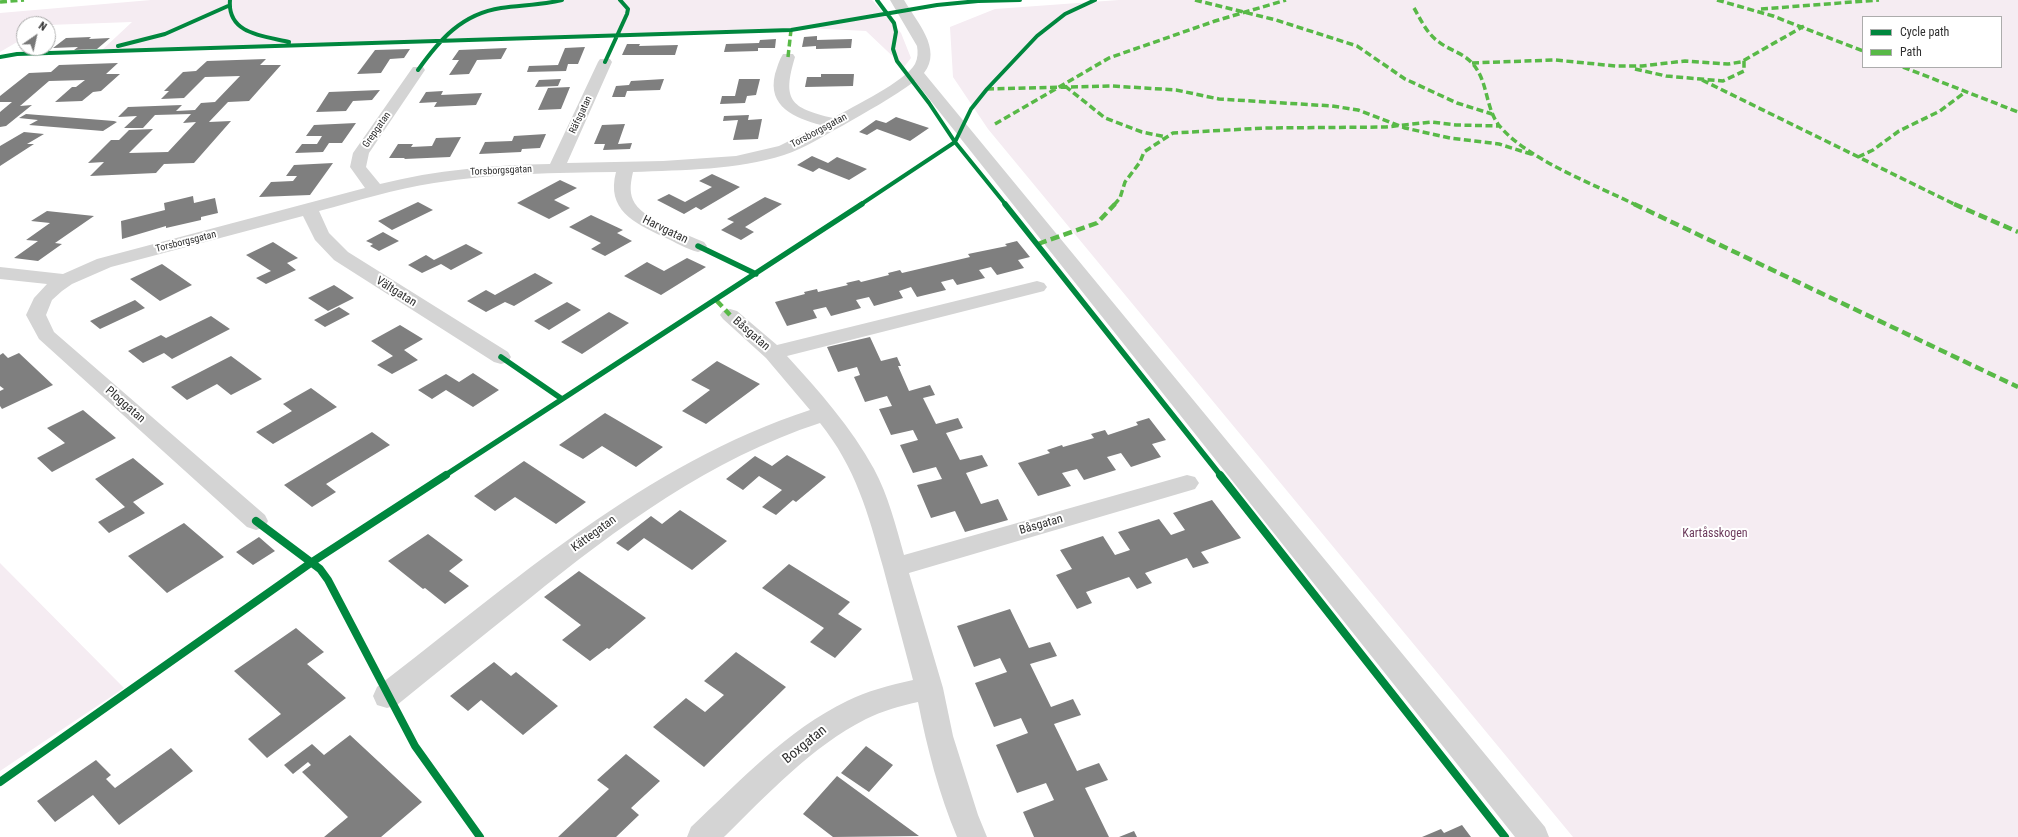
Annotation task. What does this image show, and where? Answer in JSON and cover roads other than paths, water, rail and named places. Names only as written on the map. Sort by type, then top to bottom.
[{"type":"street","points":[[915,0],[899,2],[921,39],[926,53],[922,66],[916,74],[1534,837]]},
{"type":"street","points":[[788,57],[781,91],[788,104],[802,113],[835,123]]},
{"type":"street","name":"Räfsgatan","points":[[556,169],[605,62]]},
{"type":"street","name":"Grepgatan","points":[[376,191],[358,167],[361,153],[418,70]]},
{"type":"street","name":"Torsborgsgatan","points":[[66,280],[104,263],[420,180],[466,173],[700,164],[754,158],[797,144],[916,74]]},
{"type":"street","name":"Harvgatan","points":[[626,167],[621,186],[624,200],[628,208],[641,219],[698,246]]},
{"type":"street","name":"Vältgatan","points":[[310,210],[314,226],[319,234],[326,244],[341,256],[501,357]]},
{"type":"street","points":[[0,273],[66,280]]},
{"type":"street","name":"Ploggatan","points":[[66,280],[44,295],[38,305],[36,315],[46,335],[256,521]]},
{"type":"street","name":"Båsgatan","points":[[773,353],[1037,287]]},
{"type":"street","name":"Båsgatan","points":[[730,315],[773,353],[825,413],[863,470],[880,513],[929,688],[945,757],[963,815],[972,837]]},
{"type":"street","name":"Kättegatan","points":[[387,696],[587,539],[658,490],[748,442],[782,427],[825,413]]},
{"type":"street","name":"Båsgatan","points":[[895,567],[1187,483]]},
{"type":"street","name":"Boxgatan","points":[[702,837],[797,751],[826,728],[856,710],[905,693],[929,688]]},
{"type":"park label","name":"Kartåsskogen","points":[[1715,534]]}]
